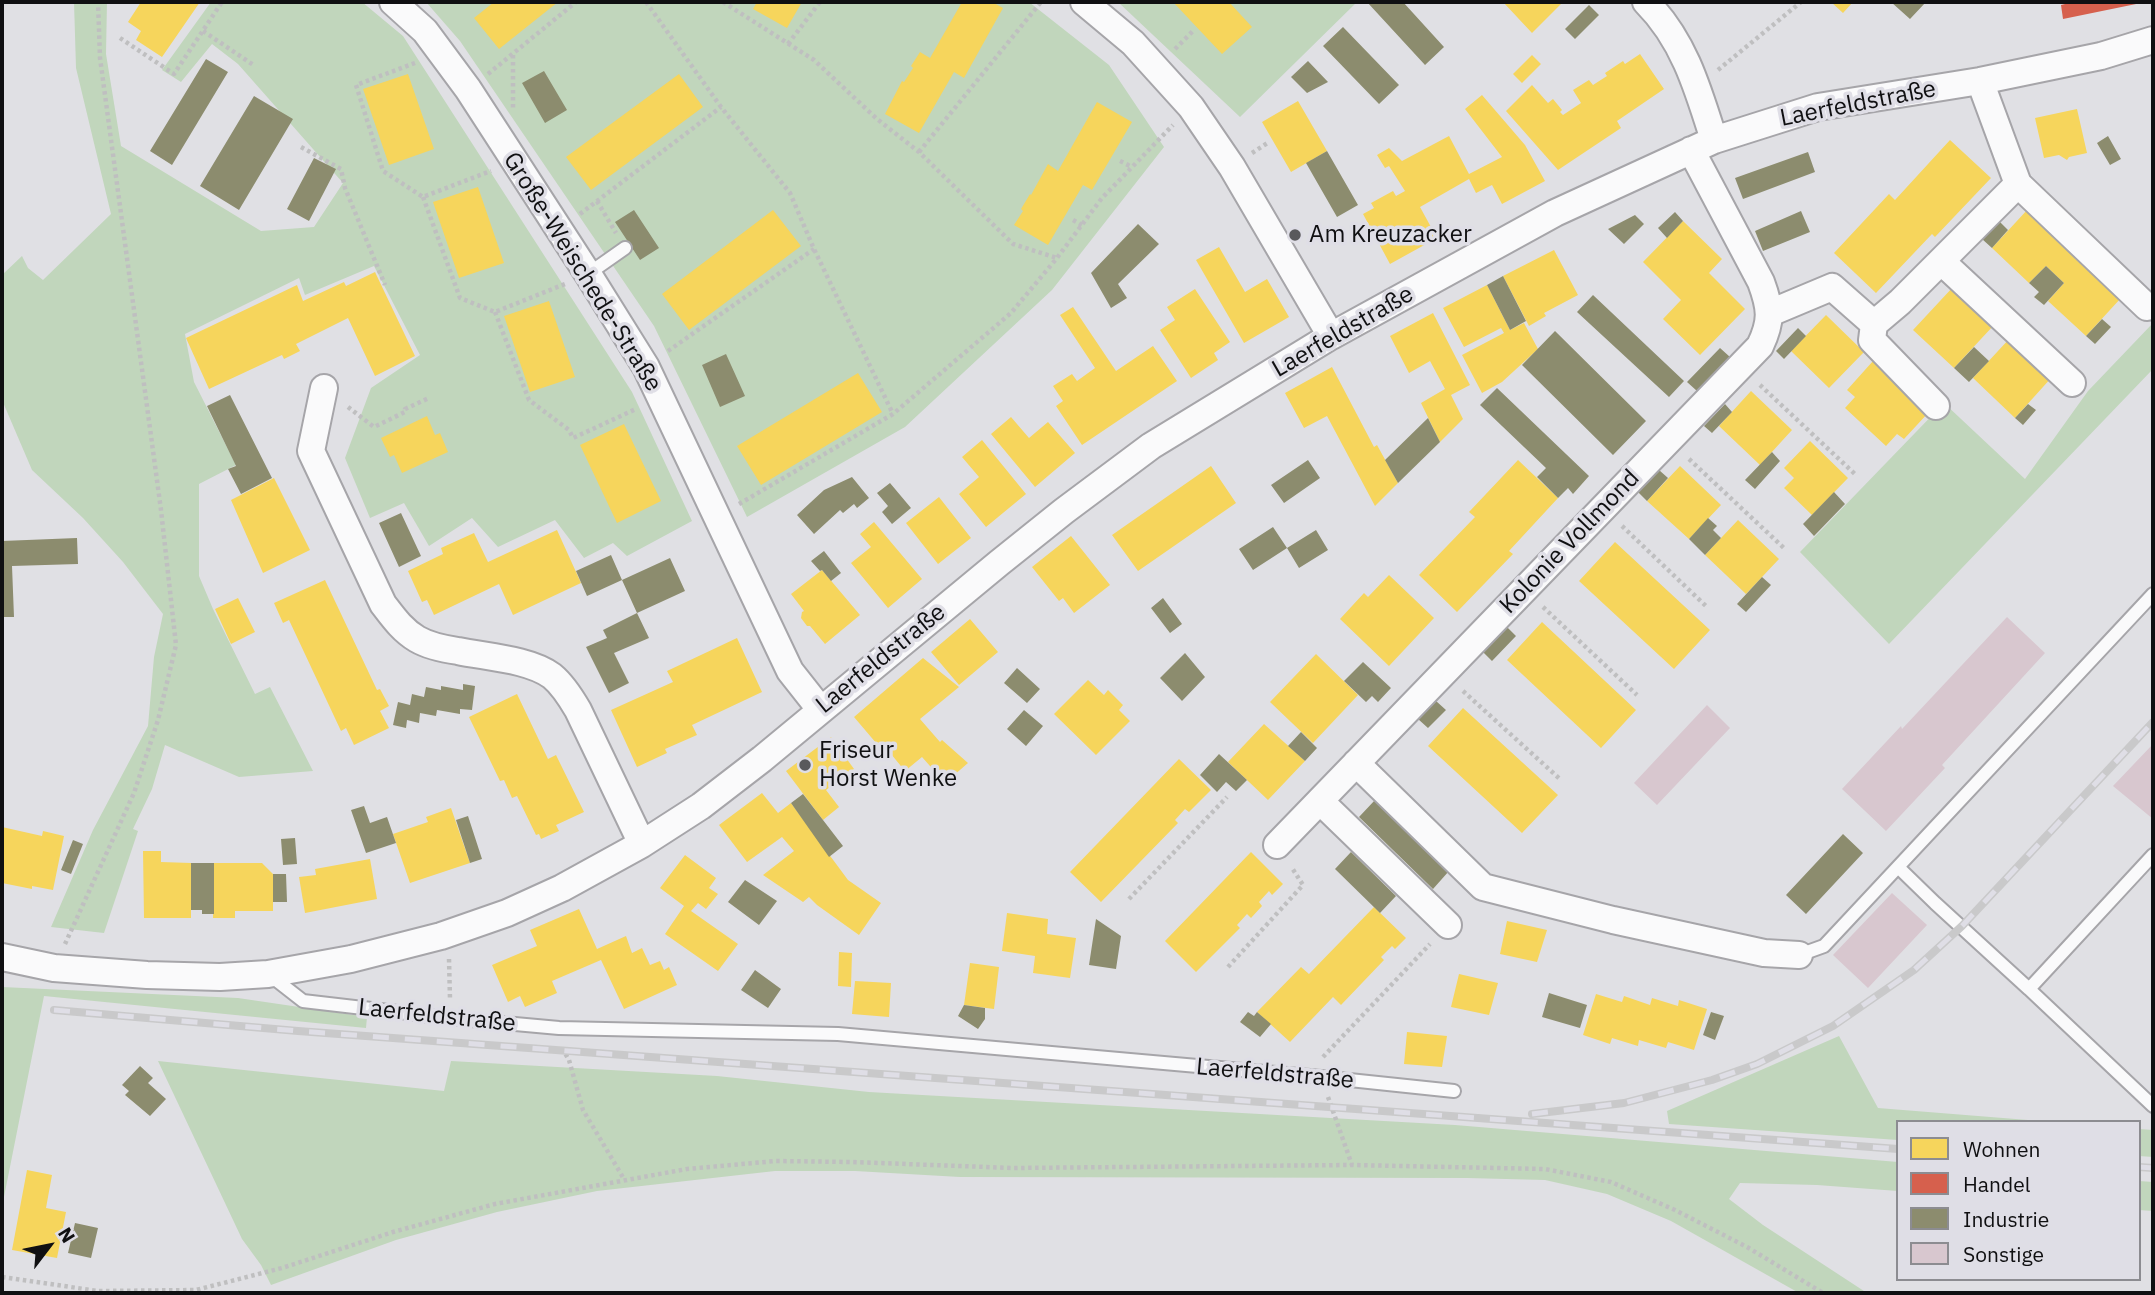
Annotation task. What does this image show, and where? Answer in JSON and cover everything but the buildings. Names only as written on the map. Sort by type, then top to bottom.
[{"type":"street","name":"Große-Weischede-Straße","points":[[393,2],[425,31],[468,89],[646,367],[790,671],[820,709]]},
{"type":"street","points":[[1084,2],[1132,43],[1191,107],[1232,167],[1331,336]]},
{"type":"street","points":[[1646,2],[1660,15],[1681,47],[1697,84],[1702,145],[1762,282],[1770,313],[1832,287],[1874,324]]},
{"type":"street","name":"Laerfeldstraße","points":[[2,957],[54,968],[147,975],[220,977],[268,974],[351,959],[441,936],[507,913],[562,888],[642,844],[701,806],[1064,511],[1152,446],[1331,336],[1555,214],[1702,145],[1818,107],[1980,81],[2101,56],[2153,40]]},
{"type":"street","points":[[1980,81],[2018,184],[2147,307]]},
{"type":"street","points":[[1936,406],[1872,340],[1874,324],[1900,302],[2018,184]]},
{"type":"street","points":[[1942,261],[2072,383]]},
{"type":"street","name":"Kolonie Vollmond","points":[[1277,845],[1741,367],[1760,346],[1769,328],[1770,313]]},
{"type":"street","points":[[324,388],[311,451],[383,604],[399,625],[417,639],[442,648],[527,664],[554,678],[568,692],[578,710],[642,844]]},
{"type":"street","points":[[1356,763],[1483,887],[1613,920],[1764,953],[1799,955]]},
{"type":"street","points":[[1320,801],[1448,925]]},
{"type":"lane","points":[[588,274],[625,248]]},
{"type":"lane","points":[[1799,955],[1824,947],[2153,594]]},
{"type":"lane","points":[[2029,989],[2153,855]]},
{"type":"lane","points":[[1898,867],[2153,1106]]},
{"type":"lane","name":"Laerfeldstraße","points":[[268,974],[303,1001],[450,1018],[547,1027],[838,1034],[1454,1091]]},
{"type":"path","points":[[54,968],[134,793],[158,720],[176,645],[161,510],[100,58],[98,2]]},
{"type":"path","points":[[120,38],[174,74],[222,2]]},
{"type":"path","points":[[491,72],[576,2]]},
{"type":"path","points":[[646,2],[722,107],[790,193],[893,414]]},
{"type":"path","points":[[723,2],[814,60],[877,119],[919,152],[1013,244],[1058,258]]},
{"type":"path","points":[[788,44],[820,2]]},
{"type":"path","points":[[919,152],[1041,2]]},
{"type":"path","points":[[1697,84],[1801,2]]},
{"type":"path","points":[[203,31],[255,66]]},
{"type":"path","points":[[442,53],[356,85],[383,171],[423,197],[460,298],[495,312],[588,274]]},
{"type":"path","points":[[513,55],[513,116]]},
{"type":"path","points":[[579,215],[722,107]]},
{"type":"path","points":[[717,517],[893,414],[1011,313],[1058,258],[1102,198],[1191,107]]},
{"type":"path","points":[[300,148],[341,169],[345,188],[385,285]]},
{"type":"path","points":[[1121,161],[1132,167]]},
{"type":"path","points":[[423,197],[515,162]]},
{"type":"path","points":[[597,201],[625,248]]},
{"type":"path","points":[[1073,220],[1083,225]]},
{"type":"path","points":[[665,353],[814,249]]},
{"type":"path","points":[[495,312],[529,400],[569,430],[573,439],[660,397]]},
{"type":"path","points":[[1741,367],[1856,475]]},
{"type":"path","points":[[324,388],[374,427],[429,398]]},
{"type":"path","points":[[1670,441],[1785,549]]},
{"type":"path","points":[[1603,508],[1708,608]]},
{"type":"path","points":[[1525,589],[1637,695]]},
{"type":"path","points":[[1443,673],[1561,780]]},
{"type":"path","points":[[1129,899],[1227,797]]},
{"type":"path","points":[[1228,967],[1303,885],[1277,845]]},
{"type":"path","points":[[1306,1076],[1448,925]]},
{"type":"path","points":[[441,936],[449,959],[450,1018]]},
{"type":"path","points":[[547,1027],[569,1060],[583,1110],[624,1179]]},
{"type":"path","points":[[1321,1077],[1352,1165]]},
{"type":"path","points":[[2,1277],[98,1291],[196,1290],[282,1268],[393,1232],[495,1204],[687,1169],[776,1161],[1013,1168],[1352,1165],[1545,1169],[1611,1182],[1675,1210],[1747,1247],[1823,1293]]},
{"type":"green space","points":[[74,2],[107,2],[106,54],[121,146],[261,231],[314,227],[343,183],[238,64],[212,44],[181,82],[162,70],[211,2],[362,2],[403,36],[632,392],[692,521],[627,556],[613,543],[584,558],[555,520],[498,547],[472,518],[429,546],[404,503],[370,518],[345,458],[371,388],[420,355],[374,266],[305,295],[299,278],[185,334],[194,382],[236,465],[199,484],[199,576],[255,694],[270,687],[313,771],[239,777],[165,745],[152,789],[133,829],[138,831],[104,933],[51,927],[93,830],[148,726],[154,657],[163,614],[123,562],[83,518],[32,470],[2,400],[2,275],[22,256],[28,268],[43,280],[111,214],[76,68]]},
{"type":"green space","points":[[426,2],[1029,2],[1109,65],[1164,147],[1052,290],[905,427],[747,517],[654,326],[460,41]]},
{"type":"green space","points":[[1118,2],[1357,2],[1240,117]]},
{"type":"green space","points":[[2153,323],[2153,369],[1889,644],[1800,552],[1944,403],[2025,479],[2088,391]]},
{"type":"green space","points":[[2,987],[238,998],[367,1017],[366,1028],[44,996],[2,1207]]},
{"type":"green space","points":[[1839,1036],[1878,1108],[2028,1120],[1896,1120],[1896,1140],[1669,1124],[1667,1111]]},
{"type":"green space","points":[[158,1061],[444,1091],[451,1061],[717,1076],[869,1092],[1455,1125],[1896,1162],[1896,1191],[1740,1183],[1729,1199],[1763,1225],[1867,1293],[1799,1293],[1671,1221],[1607,1194],[1545,1180],[960,1177],[855,1171],[775,1171],[597,1191],[497,1212],[396,1240],[271,1285],[261,1265],[242,1239]]},
{"type":"green space","points":[[2141,1129],[2153,1130],[2153,1157],[2141,1156]]},
{"type":"green space","points":[[2141,1181],[2153,1182],[2153,1211],[2141,1210]]},
{"type":"railway","points":[[1532,1114],[1624,1103],[1712,1080],[1757,1064],[1833,1026],[1914,970],[1962,926],[2153,722]]},
{"type":"railway","points":[[54,1010],[298,1031],[1896,1149]]},
{"type":"railway","points":[[2141,1167],[2153,1168]]},
{"type":"place","name":"Am Kreuzacker","points":[[1295,235]]},
{"type":"place","name":"Friseur Horst Wenke","points":[[805,765]]}]
